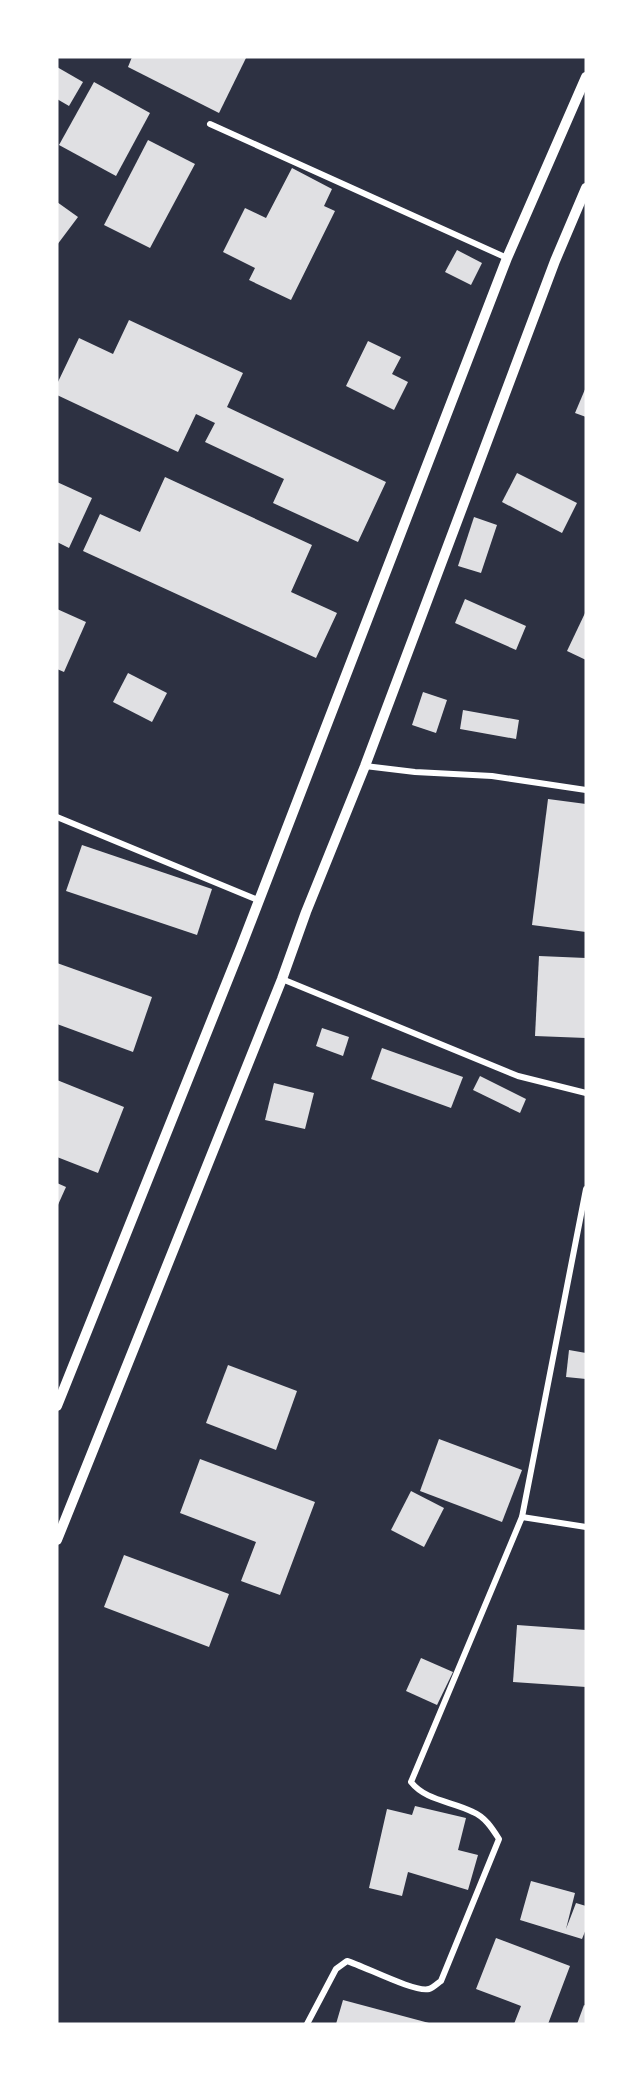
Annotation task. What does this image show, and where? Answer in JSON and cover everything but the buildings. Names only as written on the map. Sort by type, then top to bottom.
[{"type":"street","points":[[57,1406],[258,900],[507,258],[586,77]]},
{"type":"street","points":[[210,124],[507,258]]},
{"type":"street","points":[[57,1540],[282,979],[306,912],[365,766],[555,261],[586,188]]},
{"type":"street","points":[[365,766],[415,772],[492,776],[586,789]]},
{"type":"street","points":[[57,817],[258,900]]},
{"type":"street","points":[[282,979],[518,1076],[586,1093]]},
{"type":"street","points":[[307,2024],[336,1969],[346,1961],[362,1965],[416,1989],[429,1989],[441,1981],[499,1839],[491,1826],[474,1812],[419,1792],[411,1782],[522,1517],[586,1189]]},
{"type":"street","points":[[522,1517],[586,1527]]}]
